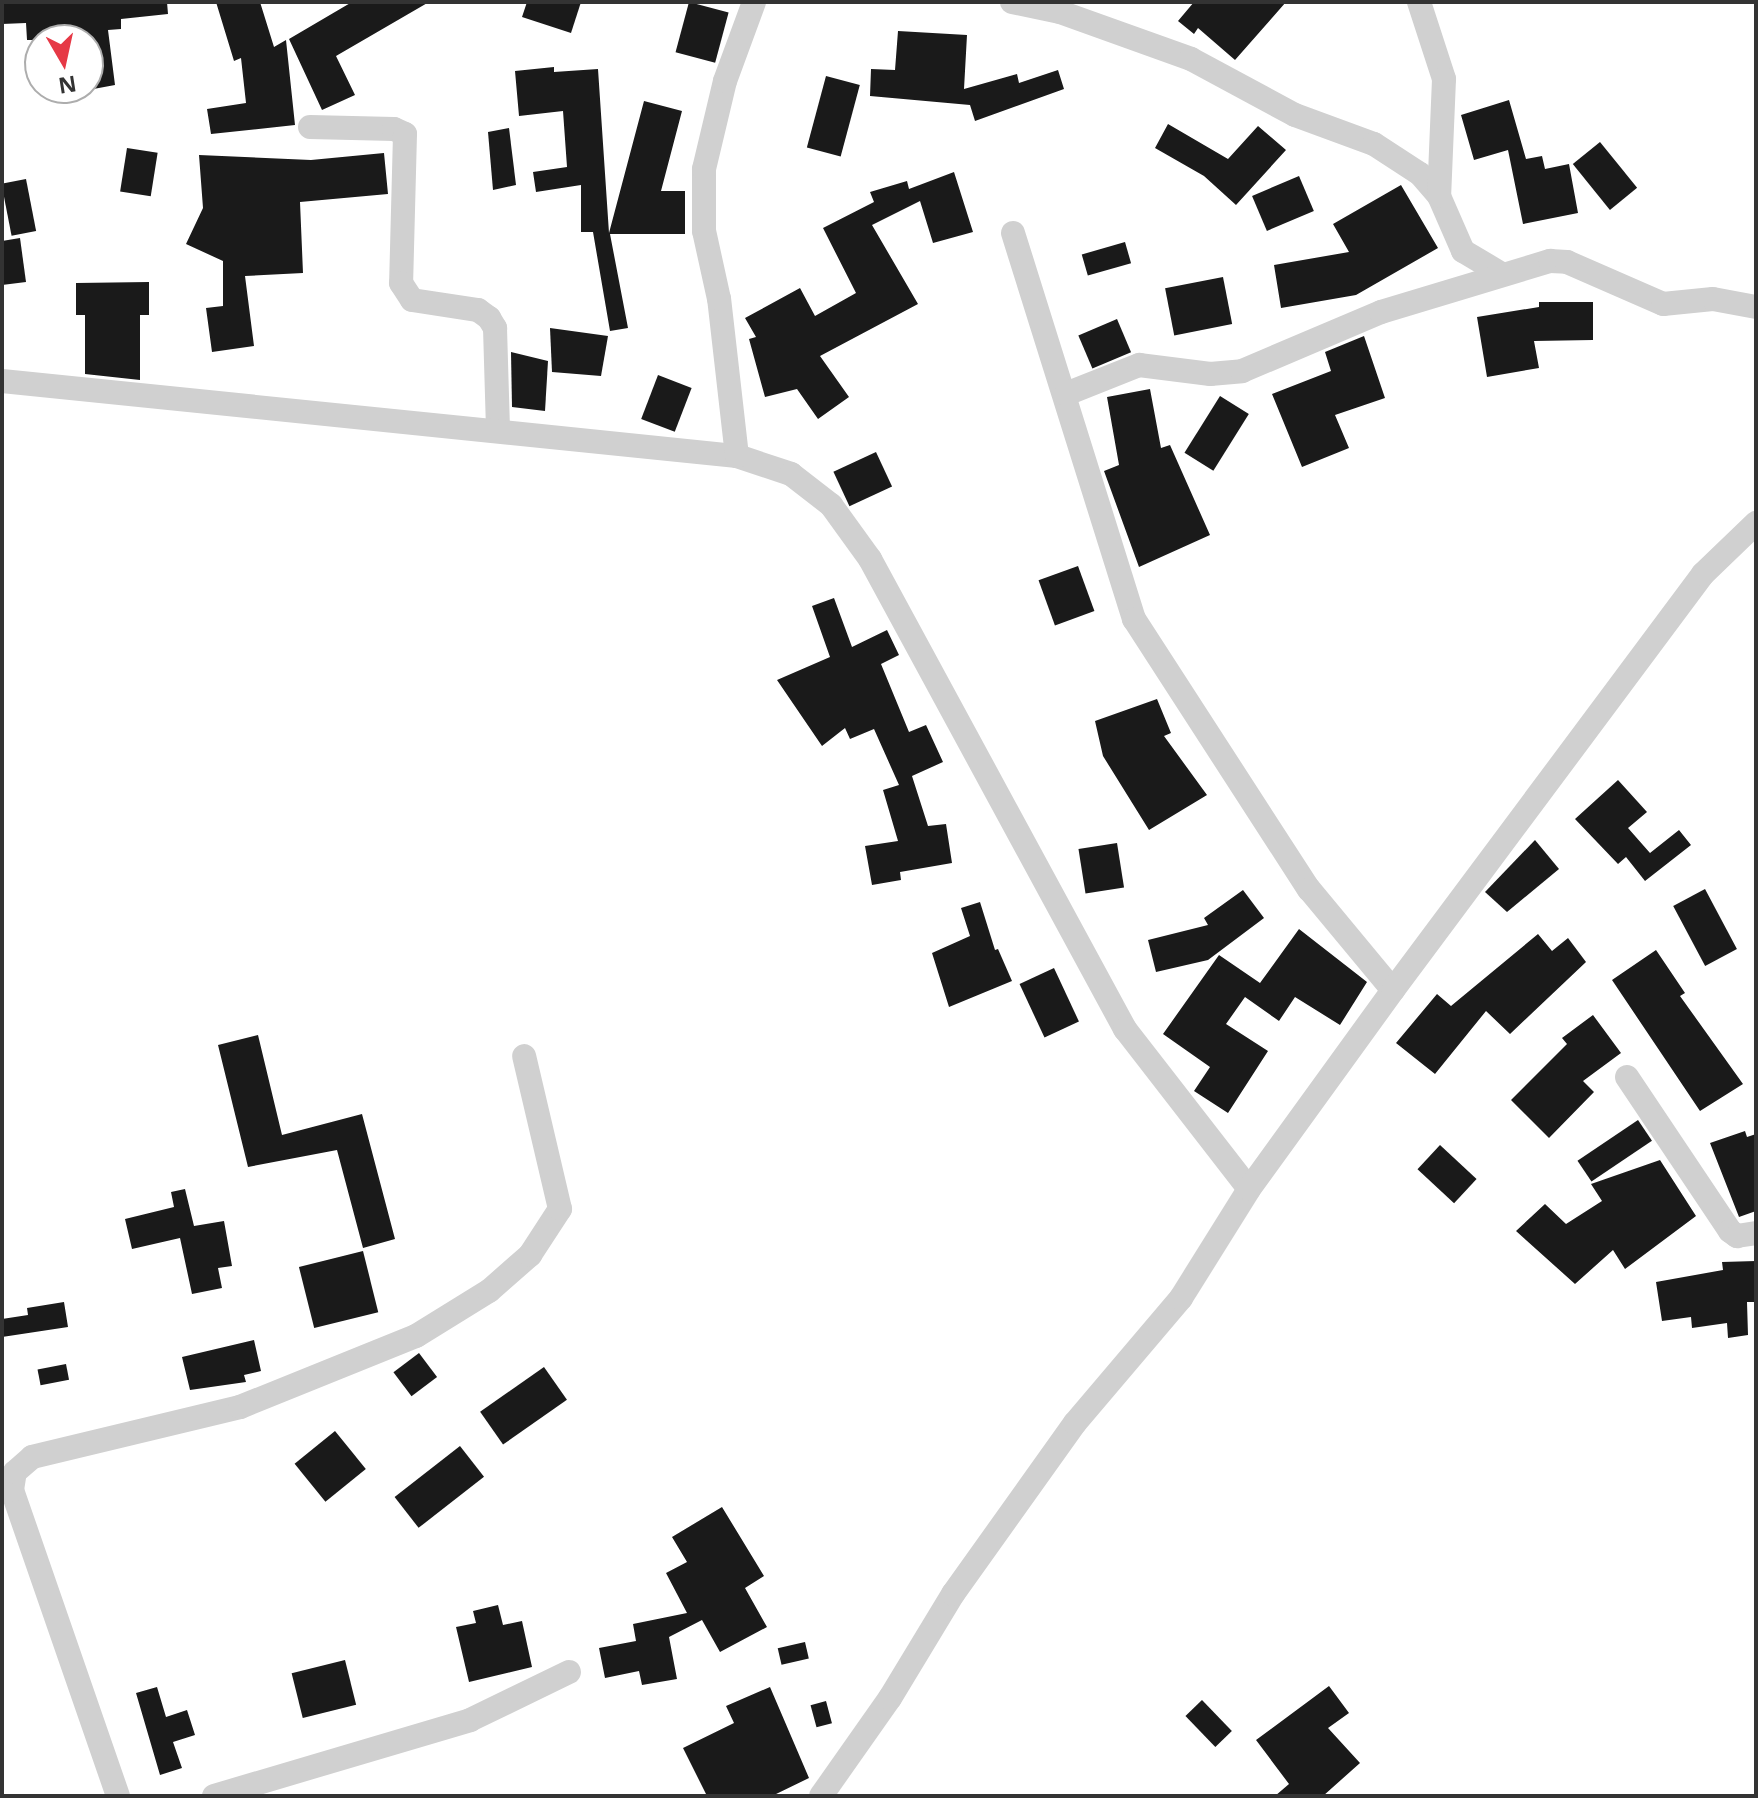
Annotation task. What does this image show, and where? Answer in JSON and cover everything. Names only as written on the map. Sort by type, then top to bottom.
[{"type":"street","points":[[737,456],[719,299],[704,231],[704,169],[725,81],[754,2]]},
{"type":"street","points":[[1012,2],[1064,7],[1191,59],[1295,115],[1374,144],[1420,174],[1439,196],[1463,251],[1500,273]]},
{"type":"street","points":[[1419,2],[1444,79],[1439,196]]},
{"type":"street","points":[[310,127],[394,129],[405,134],[401,283],[412,300],[478,310],[489,318],[495,328],[498,431]]},
{"type":"street","points":[[1013,233],[1066,394],[1078,449],[1134,619],[1309,889],[1393,990]]},
{"type":"street","points":[[1066,394],[1139,365],[1210,374],[1242,371],[1381,312],[1500,273],[1567,262],[1663,304],[1713,299],[1756,307]]},
{"type":"street","points":[[2,381],[737,456],[801,482],[831,505],[870,559],[1125,1029],[1249,1189]]},
{"type":"street","points":[[821,1796],[890,1698],[953,1594],[1075,1423],[1181,1298],[1249,1189],[1393,990],[1703,574],[1756,523]]},
{"type":"street","points":[[118,1796],[12,1490],[15,1472],[32,1457],[240,1407],[416,1336],[489,1291],[530,1255],[560,1209],[524,1056]]},
{"type":"street","points":[[1627,1077],[1730,1231],[1737,1236],[1756,1233]]},
{"type":"street","points":[[214,1796],[470,1720],[569,1672]]},
{"type":"building","points":[[2,2],[167,2],[168,14],[121,19],[121,29],[108,30],[115,85],[104,87],[104,24],[2,24]]},
{"type":"building","points":[[216,2],[260,2],[274,47],[286,40],[295,125],[211,134],[207,109],[246,103],[241,58],[234,61]]},
{"type":"building","points":[[352,2],[429,2],[336,56],[355,95],[322,110],[289,39]]},
{"type":"building","points":[[527,2],[581,2],[571,33],[522,17]]},
{"type":"building","points":[[689,2],[729,13],[715,63],[676,52]]},
{"type":"building","points":[[1194,2],[1286,2],[1235,60],[1198,28],[1194,34],[1178,21]]},
{"type":"building","points":[[898,31],[967,35],[964,89],[1017,74],[1019,83],[1058,70],[1064,89],[975,121],[970,105],[870,96],[871,69],[895,70]]},
{"type":"building","points":[[554,67],[554,72],[598,69],[609,233],[644,101],[682,111],[661,191],[685,191],[685,234],[610,234],[628,328],[610,331],[593,232],[581,232],[581,185],[536,192],[533,172],[567,167],[563,111],[519,116],[515,71]]},
{"type":"building","points":[[826,76],[860,85],[841,157],[807,147]]},
{"type":"building","points":[[1509,100],[1526,159],[1542,156],[1545,169],[1569,164],[1578,213],[1523,224],[1508,150],[1474,160],[1461,115]]},
{"type":"building","points":[[1168,124],[1228,159],[1258,126],[1286,150],[1236,205],[1204,176],[1155,148]]},
{"type":"building","points":[[509,128],[516,185],[493,190],[488,132]]},
{"type":"building","points":[[1600,142],[1637,188],[1610,210],[1573,164]]},
{"type":"building","points":[[127,148],[158,153],[151,196],[120,191]]},
{"type":"building","points":[[384,153],[388,194],[300,202],[303,273],[245,276],[254,346],[212,352],[206,308],[223,306],[223,261],[186,244],[203,208],[199,155],[311,160]]},
{"type":"building","points":[[954,172],[973,232],[933,243],[920,201],[872,225],[918,304],[820,356],[849,397],[818,419],[797,389],[765,397],[749,339],[756,337],[745,318],[800,288],[815,316],[856,293],[823,228],[874,202],[870,192],[907,181],[909,189]]},
{"type":"building","points":[[1299,176],[1314,211],[1267,231],[1252,196]]},
{"type":"building","points":[[26,179],[36,231],[12,236],[2,184]]},
{"type":"building","points":[[1401,185],[1438,248],[1356,295],[1281,308],[1274,265],[1349,252],[1333,224]]},
{"type":"building","points":[[20,238],[26,282],[2,285],[2,241]]},
{"type":"building","points":[[1125,242],[1131,263],[1088,276],[1082,254]]},
{"type":"building","points":[[1223,277],[1232,324],[1174,335],[1165,288]]},
{"type":"building","points":[[149,282],[149,315],[140,315],[140,380],[85,374],[85,315],[76,315],[76,283]]},
{"type":"building","points":[[1539,302],[1593,302],[1593,340],[1534,341],[1539,368],[1487,377],[1477,317],[1539,307]]},
{"type":"building","points":[[1117,319],[1131,352],[1092,369],[1078,335]]},
{"type":"building","points":[[550,328],[608,336],[601,376],[552,372]]},
{"type":"building","points":[[1364,336],[1385,398],[1335,415],[1349,448],[1302,467],[1272,394],[1331,371],[1325,352]]},
{"type":"building","points":[[511,352],[548,361],[545,411],[512,407]]},
{"type":"building","points":[[658,375],[692,388],[675,432],[641,419]]},
{"type":"building","points":[[1150,389],[1161,448],[1170,445],[1210,535],[1139,567],[1104,471],[1119,465],[1107,397]]},
{"type":"building","points":[[1220,396],[1249,414],[1213,471],[1184,453]]},
{"type":"building","points":[[876,452],[892,486],[849,506],[833,472]]},
{"type":"building","points":[[1078,566],[1094,611],[1055,625],[1039,580]]},
{"type":"building","points":[[834,598],[852,647],[887,630],[899,655],[881,664],[909,732],[926,725],[943,762],[912,776],[928,826],[946,824],[952,863],[900,872],[901,880],[872,885],[865,846],[898,841],[883,790],[899,785],[874,729],[850,739],[845,728],[822,746],[777,680],[830,657],[812,606]]},
{"type":"building","points":[[1157,699],[1171,733],[1164,736],[1207,795],[1149,830],[1103,756],[1095,721]]},
{"type":"building","points":[[1618,780],[1647,812],[1628,828],[1650,853],[1679,830],[1691,845],[1645,881],[1626,857],[1618,864],[1575,819]]},
{"type":"building","points":[[1535,840],[1559,869],[1507,912],[1485,892]]},
{"type":"building","points":[[1117,843],[1124,887],[1086,894],[1078,849]]},
{"type":"building","points":[[1705,889],[1737,949],[1705,966],[1673,906]]},
{"type":"building","points":[[1243,890],[1264,918],[1208,960],[1156,972],[1148,940],[1208,925],[1204,918]]},
{"type":"building","points":[[980,902],[995,950],[998,949],[1012,981],[949,1007],[932,953],[970,936],[961,908]]},
{"type":"building","points":[[1299,929],[1367,982],[1340,1025],[1295,997],[1279,1021],[1245,997],[1226,1024],[1268,1051],[1228,1113],[1194,1091],[1210,1067],[1163,1034],[1219,955],[1260,983]]},
{"type":"building","points":[[1538,934],[1552,951],[1568,938],[1586,962],[1510,1034],[1486,1011],[1435,1074],[1396,1043],[1437,994],[1451,1006]]},
{"type":"building","points":[[1656,950],[1685,993],[1680,996],[1743,1084],[1700,1111],[1612,980]]},
{"type":"building","points":[[1054,968],[1079,1021],[1044,1038],[1020,984]]},
{"type":"building","points":[[1593,1015],[1621,1053],[1583,1081],[1594,1092],[1549,1138],[1511,1100],[1567,1044],[1562,1038]]},
{"type":"building","points":[[258,1035],[282,1135],[362,1114],[395,1239],[363,1248],[337,1150],[248,1167],[218,1045]]},
{"type":"building","points":[[1638,1120],[1652,1141],[1591,1182],[1577,1161]]},
{"type":"building","points":[[1745,1131],[1747,1137],[1756,1134],[1756,1211],[1739,1217],[1710,1143]]},
{"type":"building","points":[[1440,1145],[1477,1179],[1454,1203],[1417,1169]]},
{"type":"building","points":[[1660,1160],[1696,1216],[1625,1269],[1613,1250],[1575,1284],[1516,1231],[1545,1204],[1566,1224],[1602,1201],[1591,1184]]},
{"type":"building","points":[[185,1189],[194,1226],[224,1221],[232,1266],[218,1268],[222,1288],[192,1294],[180,1238],[132,1249],[125,1219],[174,1207],[171,1192]]},
{"type":"building","points":[[363,1251],[378,1312],[314,1328],[299,1267]]},
{"type":"building","points":[[1756,1261],[1756,1302],[1747,1302],[1748,1335],[1728,1338],[1727,1323],[1692,1328],[1691,1317],[1662,1321],[1656,1282],[1723,1270],[1722,1262]]},
{"type":"building","points":[[64,1302],[68,1327],[2,1337],[2,1319],[28,1315],[27,1308]]},
{"type":"building","points":[[254,1340],[261,1371],[244,1375],[246,1382],[190,1390],[182,1357]]},
{"type":"building","points":[[419,1353],[437,1377],[411,1396],[393,1372]]},
{"type":"building","points":[[66,1364],[69,1380],[41,1385],[38,1370]]},
{"type":"building","points":[[544,1367],[567,1400],[503,1445],[480,1412]]},
{"type":"building","points":[[335,1431],[366,1469],[325,1502],[295,1464]]},
{"type":"building","points":[[460,1446],[484,1477],[419,1528],[395,1497]]},
{"type":"building","points":[[722,1507],[764,1576],[745,1588],[767,1627],[720,1652],[702,1620],[669,1637],[677,1679],[642,1685],[639,1671],[605,1678],[599,1648],[636,1641],[633,1624],[687,1613],[666,1573],[687,1562],[672,1537]]},
{"type":"building","points":[[498,1605],[503,1625],[522,1621],[532,1667],[469,1682],[456,1627],[476,1623],[473,1611]]},
{"type":"building","points":[[805,1642],[809,1659],[782,1665],[778,1648]]},
{"type":"building","points":[[345,1660],[356,1705],[303,1718],[292,1673]]},
{"type":"building","points":[[1329,1686],[1349,1713],[1328,1728],[1360,1763],[1323,1796],[1275,1796],[1289,1784],[1256,1740]]},
{"type":"building","points":[[157,1687],[166,1717],[187,1710],[195,1735],[173,1742],[182,1768],[160,1775],[136,1693]]},
{"type":"building","points":[[770,1687],[809,1778],[772,1796],[707,1796],[683,1748],[734,1723],[726,1706]]},
{"type":"building","points":[[1202,1700],[1232,1731],[1215,1747],[1185,1716]]},
{"type":"building","points":[[826,1701],[832,1723],[816,1727],[811,1705]]}]
